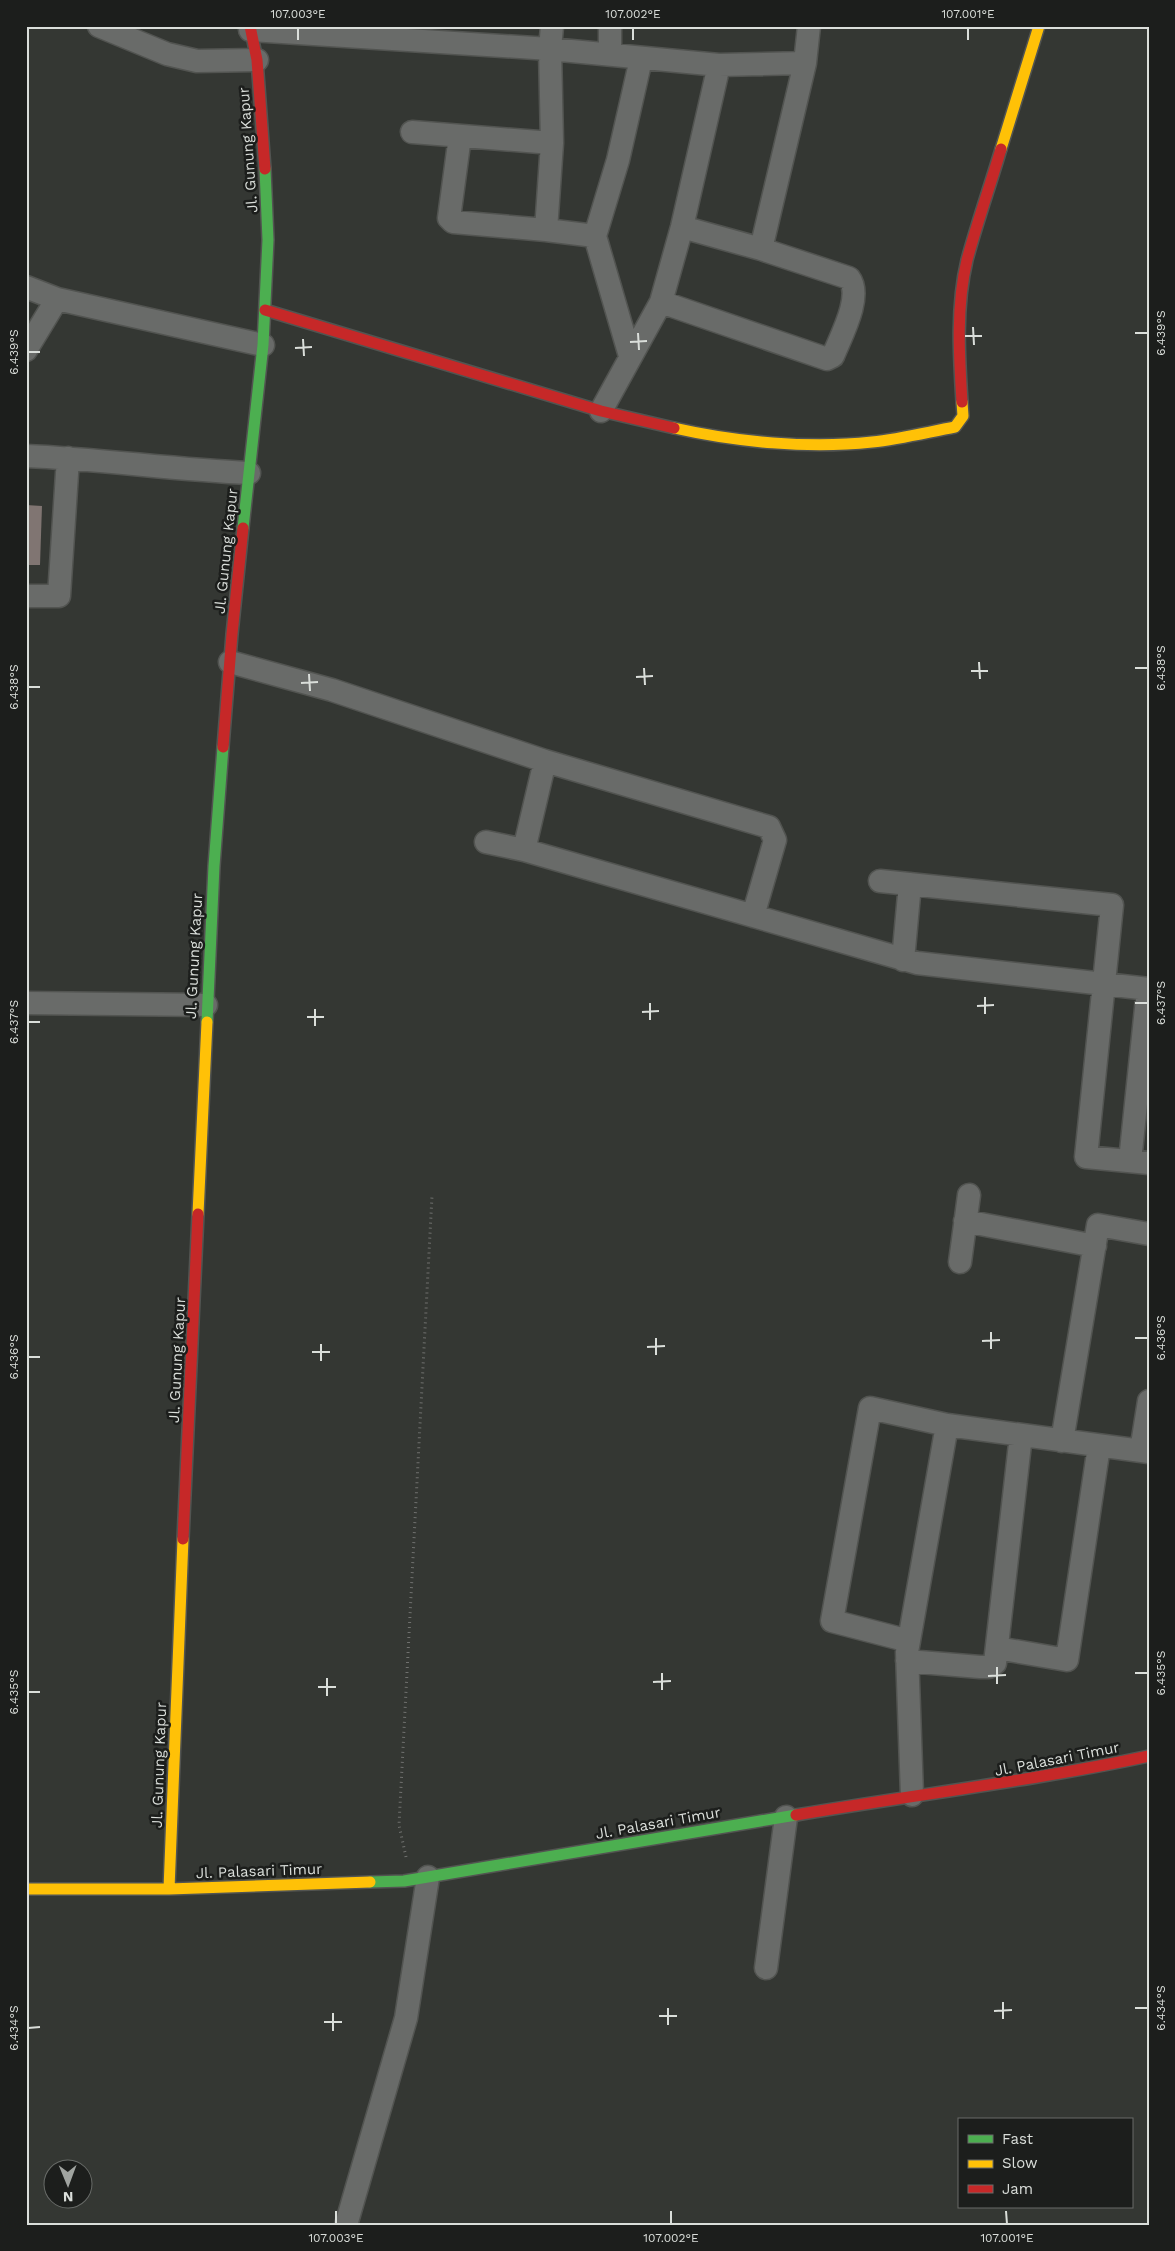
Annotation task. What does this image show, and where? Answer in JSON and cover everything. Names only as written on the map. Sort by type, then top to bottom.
[{"type":"street","points":[[99,26],[167,54],[197,61],[257,60]]},
{"type":"street","points":[[546,230],[552,143],[550,49],[552,26]]},
{"type":"street","points":[[610,26],[610,54]]},
{"type":"street","points":[[761,249],[805,63],[809,26]]},
{"type":"street","points":[[265,310],[601,411],[708,436],[801,444],[872,442],[959,424],[963,410],[960,350],[961,306],[967,261],[1039,26]]},
{"type":"street","points":[[250,28],[550,49],[610,54],[641,60],[719,66],[805,63]]},
{"type":"street","name":"Jl. Gunung Kapur","points":[[169,1889],[178,1638],[193,1349],[206,1005],[214,866],[230,662],[265,310],[268,240],[264,156],[257,60],[250,28]]},
{"type":"street","points":[[630,356],[595,236],[618,160],[641,60]]},
{"type":"street","points":[[601,411],[661,302],[682,227],[719,66]]},
{"type":"street","points":[[412,132],[552,143]]},
{"type":"street","points":[[460,136],[449,218],[452,222],[595,236]]},
{"type":"street","points":[[661,302],[827,359],[833,356],[853,303],[853,282],[849,278],[761,249],[682,227]]},
{"type":"street","points":[[26,287],[57,300],[263,345]]},
{"type":"street","points":[[26,350],[57,300]]},
{"type":"street","points":[[26,456],[68,458],[196,471],[249,473]]},
{"type":"street","points":[[26,596],[59,596],[68,458]]},
{"type":"street","points":[[230,662],[332,690],[545,761],[769,827],[775,840],[753,916]]},
{"type":"street","points":[[524,850],[545,761]]},
{"type":"street","points":[[486,842],[524,850],[904,960],[1104,984],[1148,989],[1139,1162],[1086,1157],[1104,984],[1112,905],[880,881]]},
{"type":"street","points":[[904,960],[910,884]]},
{"type":"street","points":[[26,1003],[206,1005]]},
{"type":"street","points":[[960,1262],[969,1195]]},
{"type":"street","points":[[965,1221],[1095,1246]]},
{"type":"street","points":[[1062,1440],[1098,1225],[1149,1234]]},
{"type":"street","points":[[1021,1435],[995,1663],[989,1667],[908,1651],[832,1622],[870,1408],[947,1425],[1062,1440],[1145,1452],[1149,1401]]},
{"type":"street","points":[[912,1795],[908,1651],[947,1425]]},
{"type":"street","points":[[996,1648],[1068,1660],[1099,1446]]},
{"type":"street","name":"Jl. Palasari Timur","points":[[26,1889],[169,1889],[420,1879],[912,1795],[1036,1780],[1149,1756]]},
{"type":"street","points":[[766,1968],[786,1817]]},
{"type":"street","points":[[346,2225],[406,2018],[420,1879]]},
{"type":"path","points":[[420,1879],[399,1825],[432,1196]]},
{"type":"building","points":[[26,505],[42,506],[40,565],[26,565]]},
{"type":"traffic: fast","points":[[243,528],[263,345],[268,240],[265,169]]},
{"type":"traffic: fast","points":[[207,1022],[214,866],[223,747]]},
{"type":"traffic: fast","points":[[370,1882],[404,1881],[796,1815]]},
{"type":"traffic: slow","points":[[1001,149],[1039,26]]},
{"type":"traffic: slow","points":[[674,428],[722,437],[773,443],[823,445],[872,442],[955,427],[963,416],[962,402]]},
{"type":"traffic: slow","points":[[198,1214],[207,1022]]},
{"type":"traffic: slow","points":[[169,1889],[183,1539]]},
{"type":"traffic: slow","points":[[26,1889],[169,1889],[370,1882]]},
{"type":"traffic: jam","points":[[250,26],[257,60],[265,169]]},
{"type":"traffic: jam","points":[[962,402],[959,331],[961,295],[967,260],[1001,149]]},
{"type":"traffic: jam","points":[[265,310],[601,411],[674,428]]},
{"type":"traffic: jam","points":[[223,747],[243,528]]},
{"type":"traffic: jam","points":[[183,1539],[198,1214]]},
{"type":"traffic: jam","points":[[796,1815],[1017,1780],[1149,1756]]}]
